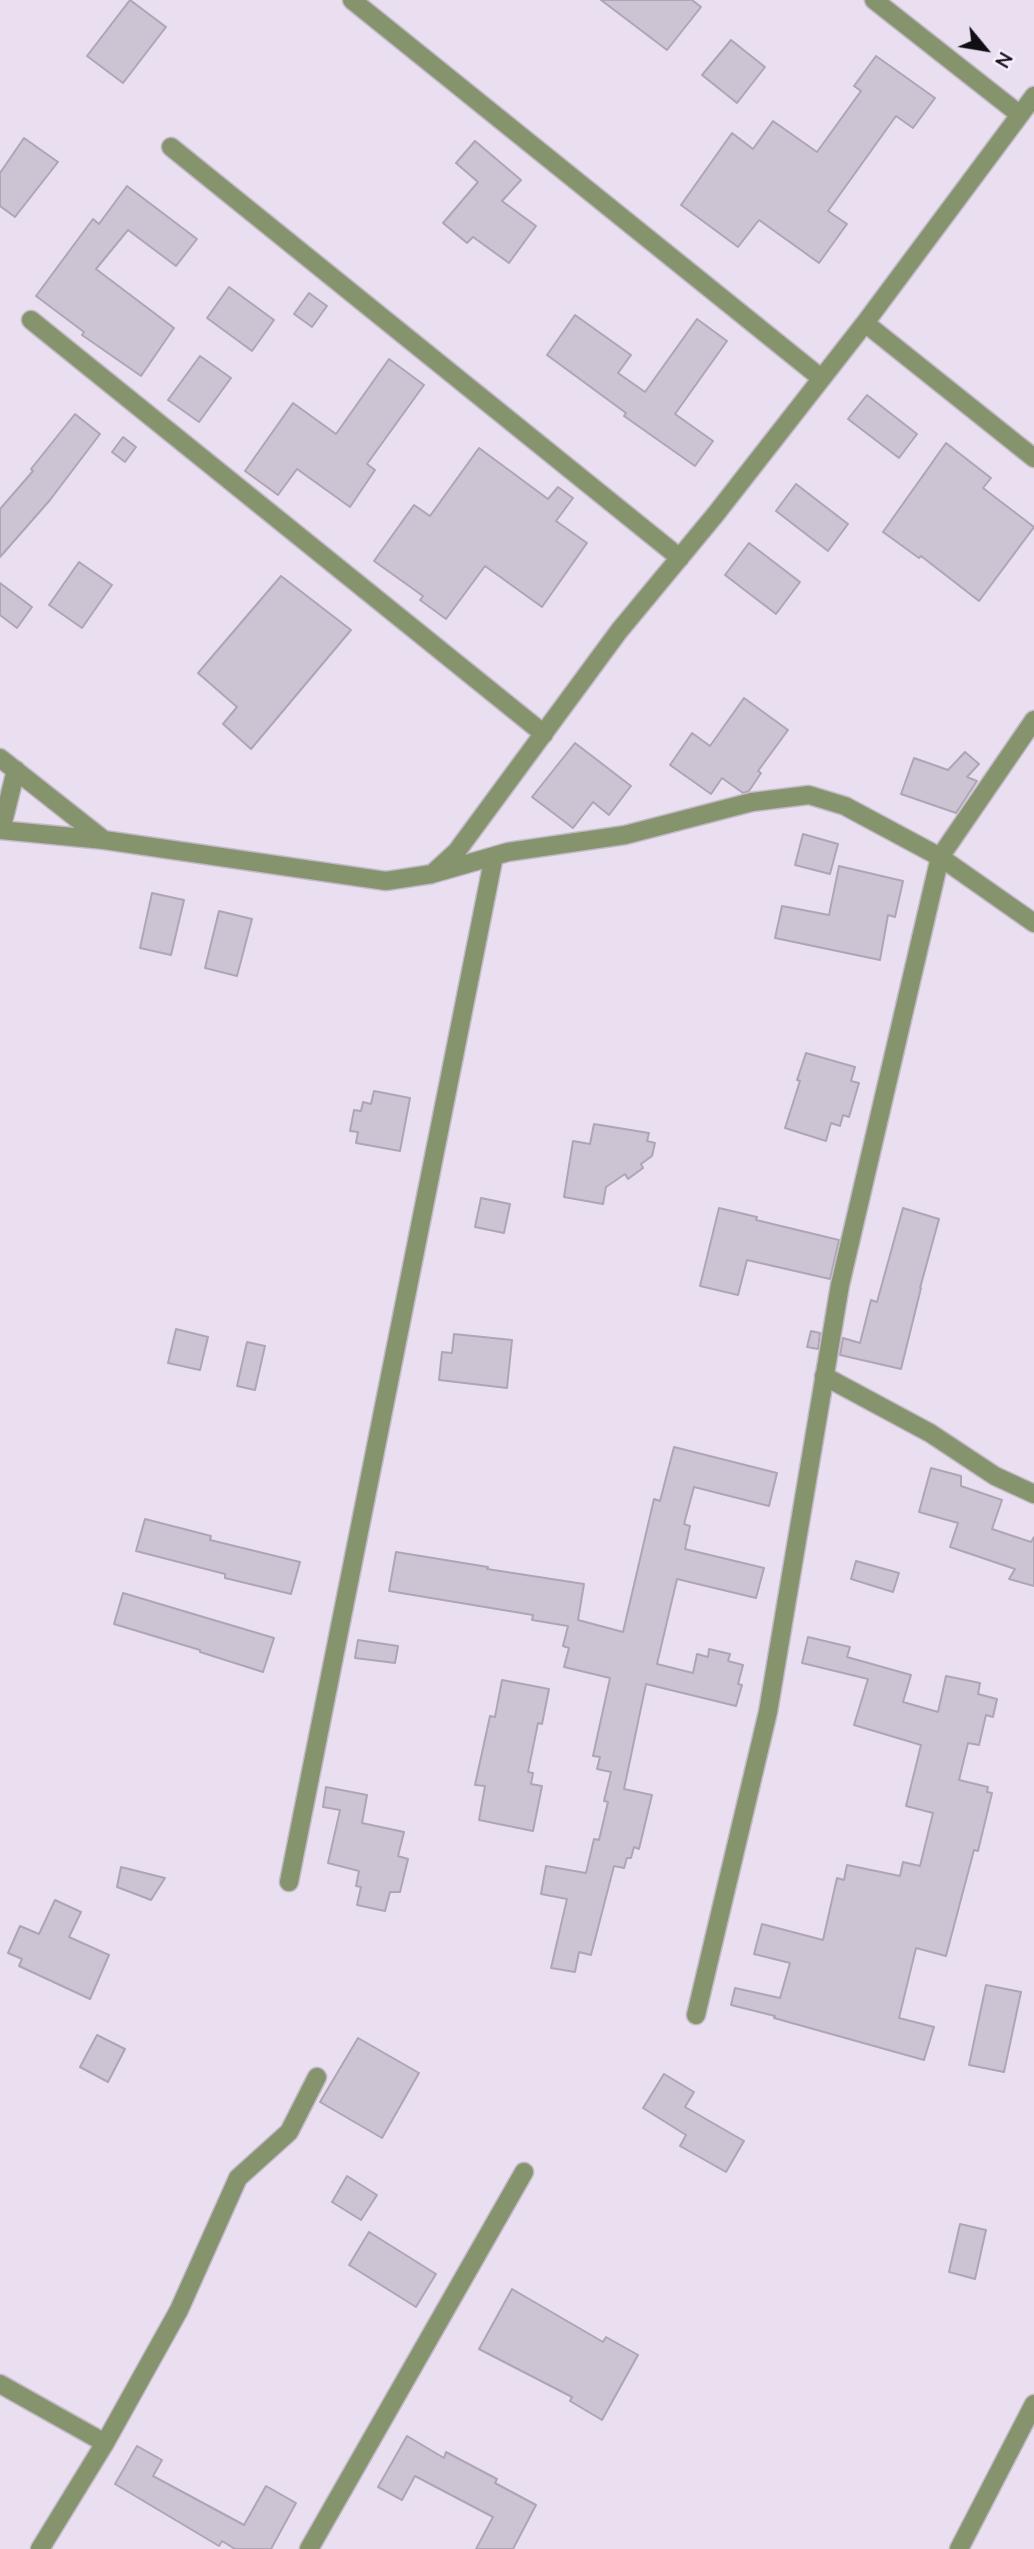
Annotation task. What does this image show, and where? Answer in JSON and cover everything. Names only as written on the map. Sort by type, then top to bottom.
[{"type":"street","points":[[352,0],[821,378]]},
{"type":"street","points":[[874,0],[1019,114]]},
{"type":"street","points":[[432,874],[457,851],[619,631],[680,558],[865,323],[1034,96]]},
{"type":"street","points":[[171,146],[680,558]]},
{"type":"street","points":[[31,320],[544,734]]},
{"type":"street","points":[[865,323],[1034,458]]},
{"type":"street","points":[[696,2015],[768,1712],[839,1285],[940,857],[1034,720]]},
{"type":"street","points":[[0,758],[104,840]]},
{"type":"street","points":[[16,771],[0,830],[104,840],[386,881],[432,874],[494,856],[625,835],[752,802],[808,795],[845,806],[940,857],[1034,923]]},
{"type":"street","points":[[289,1882],[494,856]]},
{"type":"street","points":[[824,1376],[930,1433],[995,1476],[1034,1494]]},
{"type":"street","points":[[40,2549],[105,2443],[179,2310],[239,2178],[289,2132],[317,2077]]},
{"type":"street","points":[[309,2549],[524,2172]]},
{"type":"street","points":[[0,2384],[105,2443]]},
{"type":"street","points":[[959,2549],[1034,2404]]},
{"type":"building","points":[[130,0],[166,27],[123,83],[87,56]]},
{"type":"building","points":[[601,0],[692,0],[701,7],[667,50]]},
{"type":"building","points":[[731,40],[765,67],[737,103],[702,75]]},
{"type":"building","points":[[876,56],[935,98],[913,128],[896,116],[828,211],[847,224],[819,263],[759,220],[738,247],[681,205],[732,133],[753,149],[773,121],[817,152],[861,91],[854,86]]},
{"type":"building","points":[[24,138],[58,162],[15,217],[0,206],[0,173]]},
{"type":"building","points":[[475,141],[521,180],[502,201],[536,226],[509,263],[473,237],[467,243],[443,223],[478,182],[456,163]]},
{"type":"building","points":[[127,186],[197,239],[176,266],[128,230],[96,269],[174,328],[141,376],[82,335],[84,332],[36,296],[93,219],[99,224]]},
{"type":"building","points":[[229,287],[274,320],[252,351],[207,318]]},
{"type":"building","points":[[309,293],[327,306],[312,327],[294,314]]},
{"type":"building","points":[[575,315],[631,355],[618,373],[645,392],[697,319],[727,341],[675,414],[713,441],[695,466],[624,416],[626,413],[547,355]]},
{"type":"building","points":[[200,356],[231,378],[199,422],[168,400]]},
{"type":"building","points":[[389,359],[424,385],[367,464],[375,470],[350,507],[297,469],[278,495],[245,471],[293,403],[336,434]]},
{"type":"building","points":[[867,395],[917,434],[899,458],[848,419]]},
{"type":"building","points":[[75,414],[100,434],[50,500],[0,557],[0,509],[33,471],[31,469]]},
{"type":"building","points":[[123,437],[136,447],[125,462],[112,452]]},
{"type":"building","points":[[946,443],[991,478],[983,488],[1034,527],[979,601],[921,556],[919,558],[883,532]]},
{"type":"building","points":[[479,448],[548,499],[558,487],[573,498],[556,521],[587,543],[542,607],[485,566],[446,619],[420,600],[423,596],[374,561],[414,505],[430,516]]},
{"type":"building","points":[[796,484],[848,524],[828,551],[776,511]]},
{"type":"building","points":[[749,543],[800,582],[776,614],[725,575]]},
{"type":"building","points":[[79,562],[112,585],[82,628],[49,605]]},
{"type":"building","points":[[281,576],[351,630],[251,749],[223,724],[237,707],[198,673]]},
{"type":"building","points":[[0,583],[32,607],[17,628],[0,615]]},
{"type":"building","points":[[744,698],[788,730],[758,771],[761,773],[749,791],[743,793],[722,778],[711,794],[670,765],[692,733],[710,746]]},
{"type":"building","points":[[575,743],[631,786],[609,815],[593,802],[573,828],[532,797]]},
{"type":"building","points":[[965,752],[979,764],[967,777],[977,781],[956,813],[901,794],[914,758],[948,770]]},
{"type":"building","points":[[803,834],[838,844],[830,874],[795,865]]},
{"type":"building","points":[[839,866],[903,881],[895,917],[888,915],[880,960],[775,938],[782,906],[829,915]]},
{"type":"building","points":[[152,893],[184,900],[171,955],[140,948]]},
{"type":"building","points":[[219,911],[252,919],[237,976],[205,968]]},
{"type":"building","points":[[806,1053],[855,1067],[851,1081],[859,1083],[849,1117],[843,1115],[840,1126],[831,1123],[826,1141],[785,1128]]},
{"type":"building","points":[[374,1091],[410,1098],[400,1151],[356,1143],[358,1132],[350,1131],[354,1110],[361,1111],[363,1102],[371,1104]]},
{"type":"building","points":[[594,1124],[649,1133],[647,1141],[655,1143],[652,1156],[641,1164],[643,1168],[628,1179],[625,1174],[606,1187],[603,1204],[564,1197],[573,1141],[590,1144]]},
{"type":"building","points":[[481,1198],[510,1204],[504,1233],[475,1227]]},
{"type":"building","points":[[719,1208],[839,1240],[830,1279],[747,1260],[738,1295],[700,1286]]},
{"type":"building","points":[[903,1208],[939,1219],[901,1369],[840,1355],[843,1338],[860,1343],[871,1300],[877,1302]]},
{"type":"building","points":[[176,1329],[208,1337],[200,1370],[168,1363]]},
{"type":"building","points":[[811,1331],[820,1333],[818,1349],[807,1347]]},
{"type":"building","points":[[454,1334],[512,1340],[507,1388],[439,1380],[442,1352],[452,1353]]},
{"type":"building","points":[[247,1342],[265,1346],[255,1390],[237,1386]]},
{"type":"building","points":[[674,1447],[777,1473],[769,1506],[694,1487],[684,1524],[690,1526],[685,1549],[764,1568],[756,1598],[677,1579],[657,1664],[693,1673],[697,1654],[708,1657],[709,1649],[730,1654],[728,1661],[743,1665],[738,1684],[742,1685],[736,1706],[646,1684],[624,1789],[652,1795],[639,1849],[634,1847],[624,1868],[614,1866],[591,1955],[579,1952],[575,1972],[551,1968],[567,1899],[541,1894],[546,1866],[586,1873],[594,1839],[599,1840],[608,1802],[604,1801],[611,1772],[597,1769],[600,1757],[593,1756],[610,1678],[564,1667],[569,1648],[563,1646],[568,1626],[532,1620],[533,1615],[389,1591],[396,1552],[584,1584],[578,1620],[623,1632],[654,1499],[660,1501]]},
{"type":"building","points":[[931,1468],[961,1476],[961,1486],[1002,1500],[992,1529],[1031,1542],[1034,1537],[1034,1586],[1009,1579],[1015,1569],[950,1547],[958,1523],[919,1512]]},
{"type":"building","points":[[145,1519],[211,1536],[210,1540],[300,1562],[291,1594],[225,1578],[225,1574],[136,1551]]},
{"type":"building","points":[[856,1561],[899,1573],[893,1592],[851,1579]]},
{"type":"building","points":[[123,1593],[274,1638],[263,1672],[114,1624]]},
{"type":"building","points":[[808,1637],[850,1647],[847,1657],[911,1675],[903,1702],[938,1712],[946,1676],[980,1683],[978,1694],[997,1699],[993,1717],[986,1715],[979,1745],[968,1743],[959,1780],[988,1787],[987,1792],[992,1793],[978,1851],[974,1850],[946,1956],[916,1948],[899,2018],[934,2027],[924,2060],[731,2005],[735,1988],[780,1998],[790,1963],[754,1954],[762,1924],[823,1940],[837,1878],[844,1880],[847,1865],[900,1876],[903,1862],[920,1866],[933,1813],[906,1806],[921,1745],[854,1725],[868,1679],[802,1663]]},
{"type":"building","points":[[358,1640],[398,1646],[395,1663],[355,1658]]},
{"type":"building","points":[[502,1680],[549,1689],[542,1724],[538,1723],[528,1772],[533,1773],[531,1784],[542,1786],[533,1831],[479,1820],[485,1786],[475,1785],[490,1716],[495,1717]]},
{"type":"building","points":[[326,1787],[367,1795],[362,1823],[404,1832],[398,1856],[408,1859],[400,1892],[390,1892],[385,1911],[357,1905],[361,1887],[356,1886],[359,1871],[328,1863],[340,1810],[323,1807]]},
{"type":"building","points":[[121,1867],[165,1878],[151,1900],[117,1887]]},
{"type":"building","points":[[55,1900],[81,1912],[69,1937],[109,1955],[90,1999],[19,1966],[22,1959],[8,1953],[20,1926],[39,1934]]},
{"type":"building","points":[[986,1985],[1021,1992],[1004,2072],[969,2065]]},
{"type":"building","points":[[97,2035],[125,2049],[108,2082],[80,2067]]},
{"type":"building","points":[[358,2038],[419,2073],[382,2138],[320,2102]]},
{"type":"building","points":[[664,2074],[694,2092],[685,2107],[744,2141],[726,2172],[680,2146],[686,2135],[643,2108]]},
{"type":"building","points":[[347,2176],[377,2195],[361,2220],[332,2202]]},
{"type":"building","points":[[960,2224],[986,2230],[975,2279],[949,2272]]},
{"type":"building","points":[[369,2232],[436,2274],[416,2307],[349,2265]]},
{"type":"building","points":[[512,2289],[603,2342],[606,2337],[638,2355],[602,2420],[570,2401],[572,2397],[479,2349]]},
{"type":"building","points":[[407,2436],[444,2458],[446,2452],[497,2479],[495,2483],[536,2505],[513,2549],[476,2549],[493,2517],[415,2476],[402,2500],[378,2487]]},
{"type":"building","points":[[137,2446],[162,2460],[153,2476],[244,2525],[266,2486],[296,2503],[271,2549],[235,2549],[222,2541],[219,2546],[115,2484]]}]
